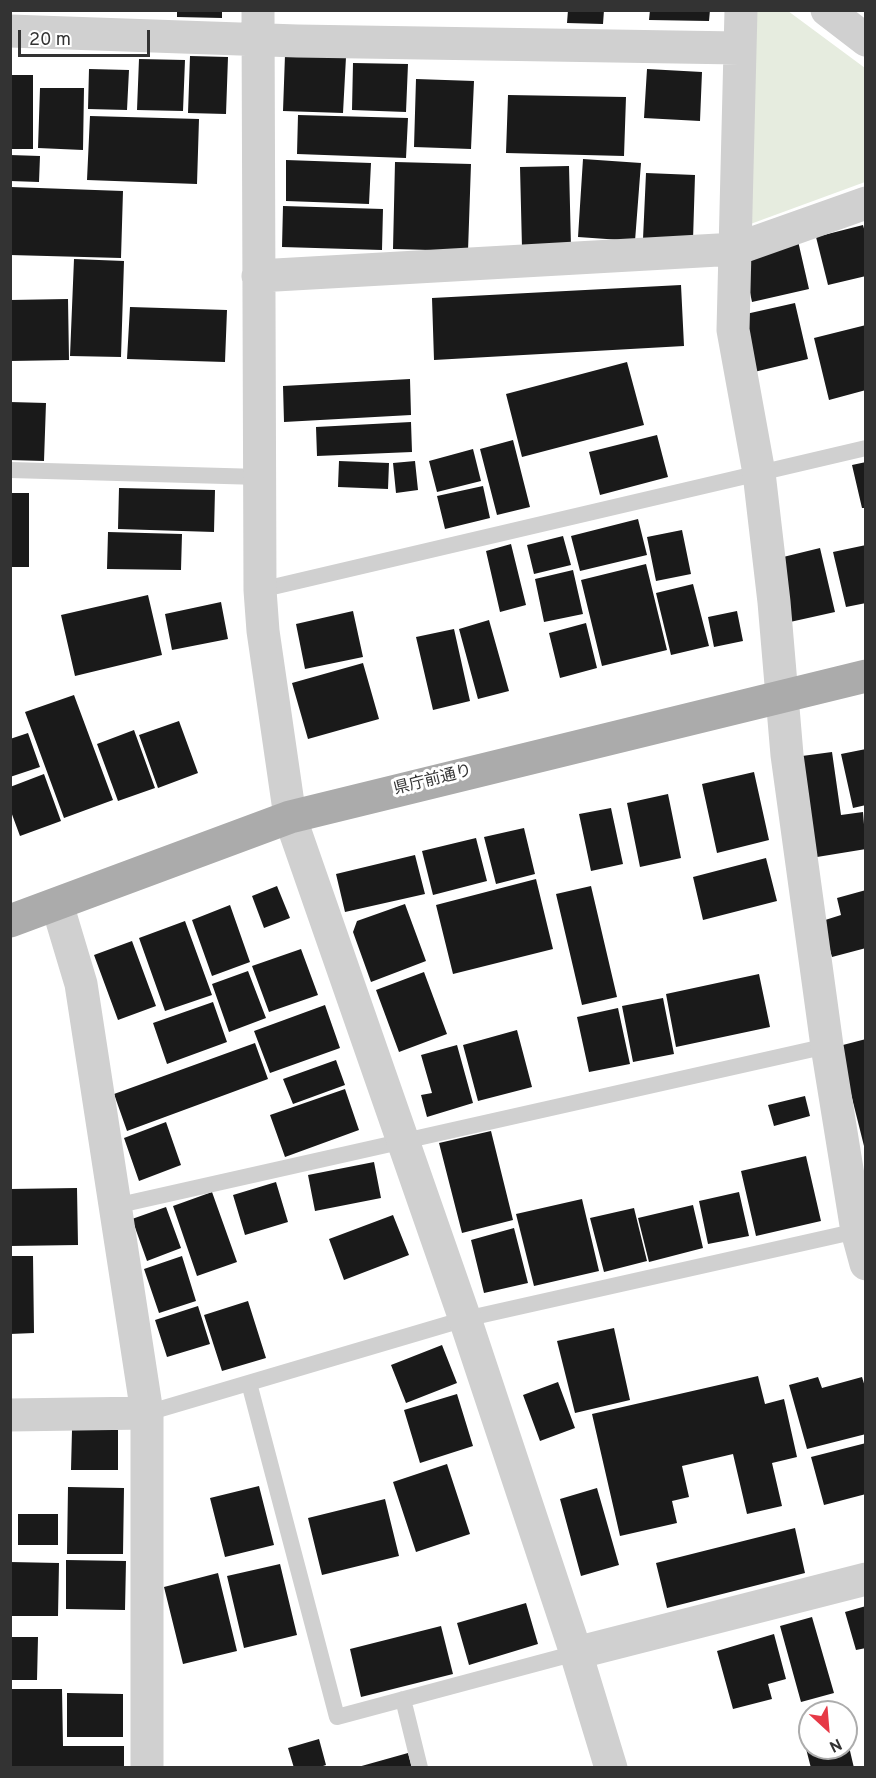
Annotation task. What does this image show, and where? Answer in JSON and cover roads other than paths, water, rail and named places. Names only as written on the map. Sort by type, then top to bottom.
[{"type":"main road","name":"県庁前通り","points":[[10,921],[290,817],[866,676]]},
{"type":"street","points":[[741,10],[733,330],[759,473],[783,695],[787,755],[827,1046],[857,1232],[866,1264]]},
{"type":"street","points":[[827,10],[866,39]]},
{"type":"street","points":[[10,31],[257,25],[739,48]]},
{"type":"street","points":[[257,25],[260,590],[263,631],[290,817],[465,1319],[576,1653],[611,1767]]},
{"type":"street","points":[[258,276],[736,249],[866,203]]},
{"type":"street","points":[[57,904],[81,984],[147,1413],[147,1767]]},
{"type":"street","points":[[10,1415],[147,1413]]},
{"type":"street","points":[[576,1653],[866,1579]]},
{"type":"lane","points":[[260,590],[866,448]]},
{"type":"lane","points":[[10,470],[260,477]]},
{"type":"lane","points":[[115,1206],[827,1046]]},
{"type":"lane","points":[[147,1413],[465,1319],[857,1232]]},
{"type":"lane","points":[[249,1383],[337,1717],[576,1653]]},
{"type":"lane","points":[[403,1699],[420,1767]]}]
